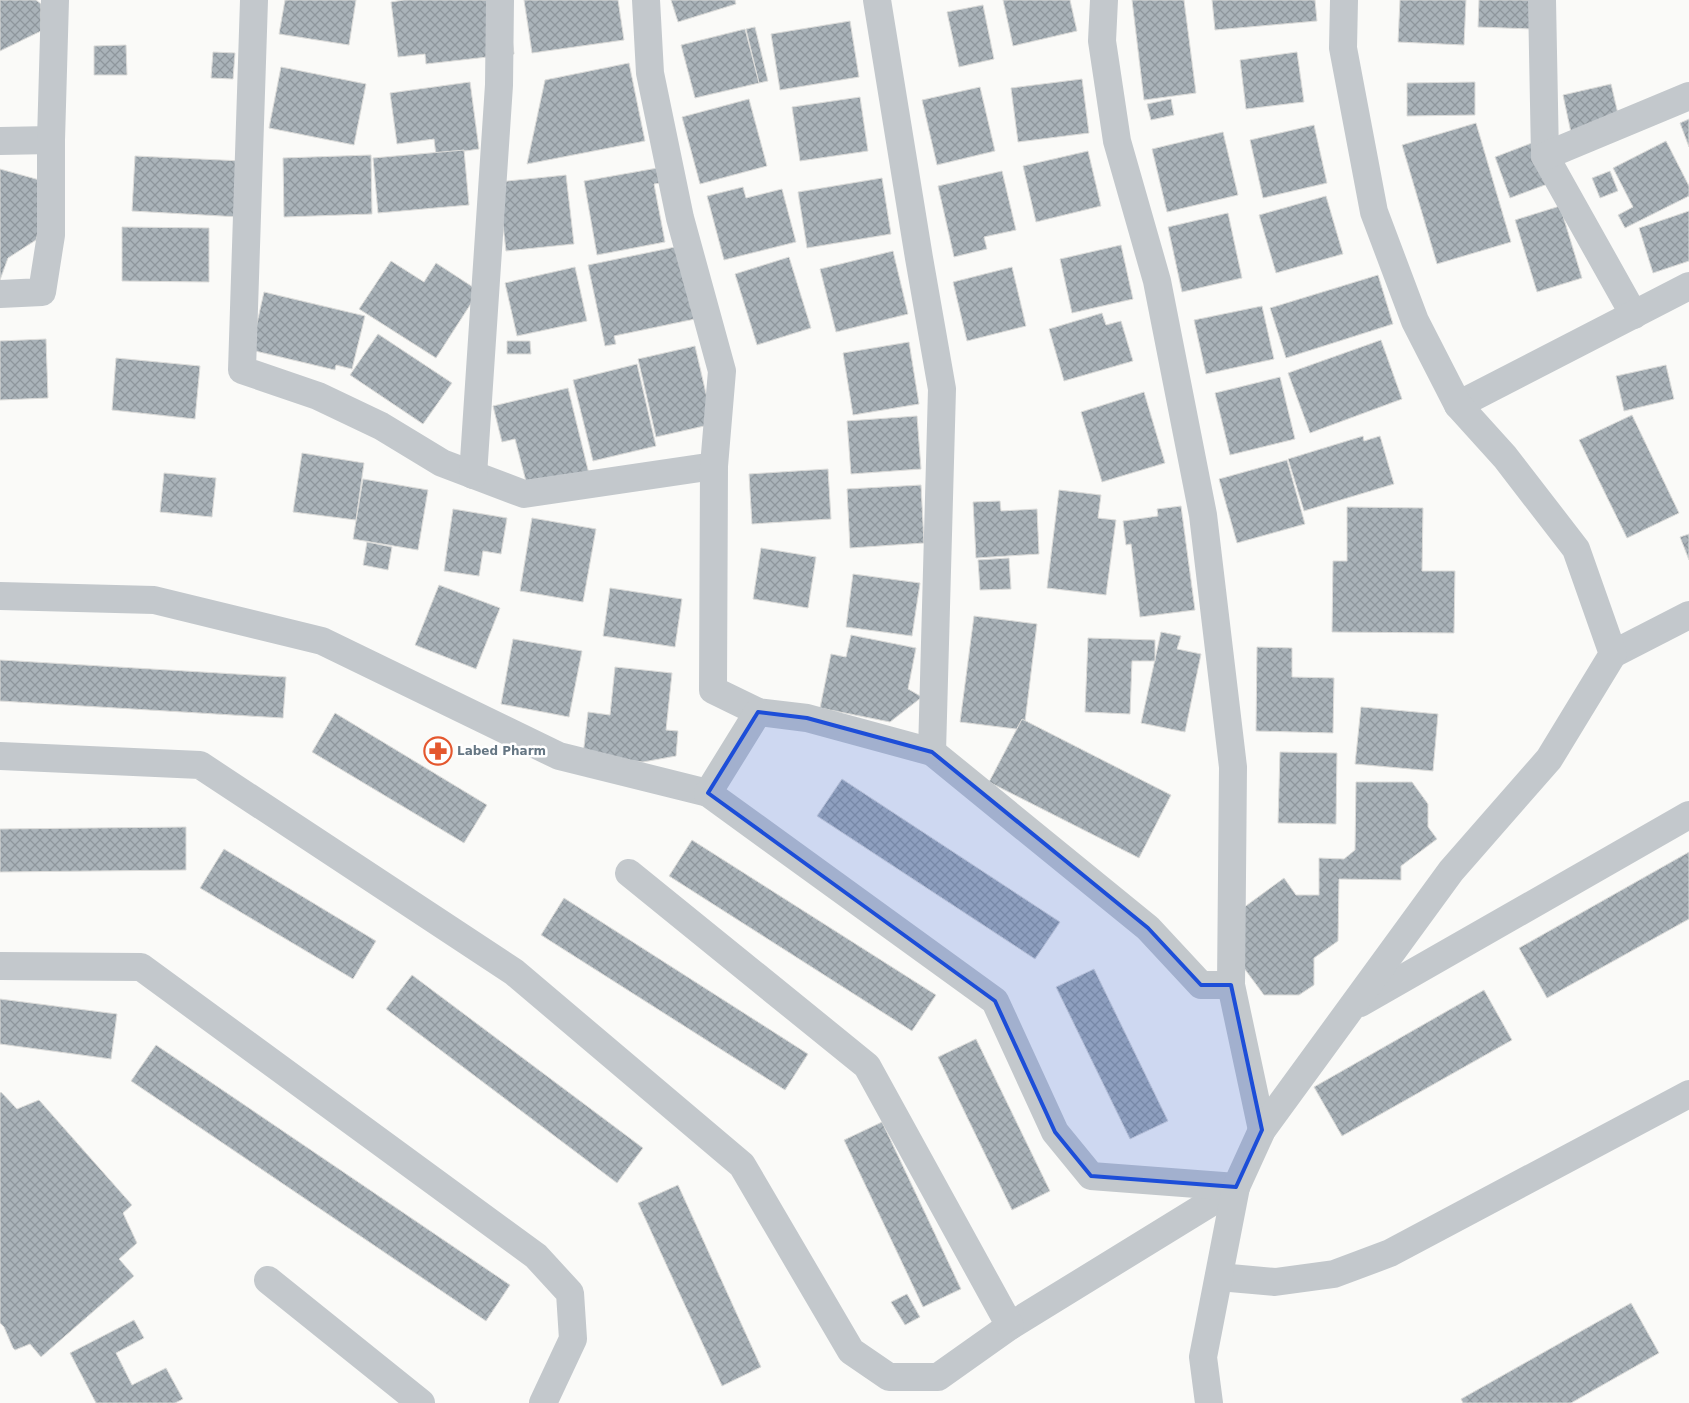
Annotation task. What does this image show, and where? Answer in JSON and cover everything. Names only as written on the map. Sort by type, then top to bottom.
[{"type":"street","points":[[0,294],[42,292],[51,235],[51,140],[55,0]]},
{"type":"street","points":[[254,0],[242,370],[318,396],[381,426],[442,463],[524,494],[714,466]]},
{"type":"street","points":[[473,475],[499,85],[500,0]]},
{"type":"street","points":[[646,0],[650,73],[680,218],[722,371],[714,466],[713,690],[758,712],[807,718],[932,752],[1148,928],[1201,985],[1231,985]]},
{"type":"street","points":[[877,0],[914,231],[942,388],[932,752]]},
{"type":"street","points":[[1104,0],[1102,41],[1117,141],[1157,281],[1203,514],[1233,767],[1231,985],[1262,1130]]},
{"type":"street","points":[[1344,0],[1343,48],[1374,212],[1415,321],[1458,405],[1505,457],[1576,549],[1613,654]]},
{"type":"street","points":[[1542,0],[1544,156],[1634,315]]},
{"type":"street","points":[[1544,156],[1689,96]]},
{"type":"street","points":[[0,140],[51,140]]},
{"type":"street","points":[[1458,405],[1689,286]]},
{"type":"street","points":[[0,596],[154,600],[322,641],[559,756],[708,793],[995,1001],[1055,1132],[1091,1176],[1236,1188]]},
{"type":"street","points":[[1209,1403],[1203,1357],[1236,1188],[1262,1130],[1451,871],[1549,759],[1613,654],[1689,615]]},
{"type":"street","points":[[708,793],[758,712]]},
{"type":"street","points":[[0,756],[200,765],[514,972],[742,1166],[851,1351],[889,1377],[938,1377],[1010,1326],[1236,1188]]},
{"type":"street","points":[[1352,1007],[1689,815]]},
{"type":"street","points":[[629,873],[867,1066],[1010,1326]]},
{"type":"street","points":[[0,966],[141,967],[536,1256],[570,1293],[573,1339],[543,1403]]},
{"type":"street","points":[[1219,1278],[1275,1282],[1334,1274],[1390,1253],[1689,1094]]},
{"type":"street","points":[[268,1280],[421,1403]]},
{"type":"highlighted area","points":[[758,712],[807,718],[932,752],[1148,928],[1201,985],[1231,985],[1262,1130],[1236,1187],[1091,1176],[1055,1132],[995,1001],[708,793]]},
{"type":"building","points":[[0,0],[36,0],[41,4],[41,31],[0,51]]},
{"type":"building","points":[[285,0],[356,0],[349,45],[279,34]]},
{"type":"building","points":[[404,0],[488,0],[508,7],[514,54],[426,64],[425,54],[398,57],[391,2]]},
{"type":"building","points":[[524,0],[618,0],[624,40],[532,53]]},
{"type":"building","points":[[671,0],[735,0],[736,4],[678,22]]},
{"type":"building","points":[[1003,0],[1070,0],[1077,31],[1013,46]]},
{"type":"building","points":[[1132,0],[1184,0],[1196,93],[1144,100]]},
{"type":"building","points":[[1212,0],[1315,0],[1317,21],[1215,30]]},
{"type":"building","points":[[1400,0],[1466,0],[1464,45],[1398,42]]},
{"type":"building","points":[[1479,0],[1533,0],[1532,29],[1478,27]]},
{"type":"building","points":[[983,5],[994,59],[959,67],[947,12]]},
{"type":"building","points":[[850,21],[859,77],[780,90],[771,34]]},
{"type":"building","points":[[755,27],[768,81],[759,83],[746,29]]},
{"type":"building","points":[[745,29],[759,83],[695,98],[681,45]]},
{"type":"building","points":[[126,45],[127,75],[94,75],[94,46]]},
{"type":"building","points":[[213,52],[235,53],[233,79],[211,78]]},
{"type":"building","points":[[1297,52],[1304,102],[1246,109],[1240,60]]},
{"type":"building","points":[[629,63],[645,141],[527,164],[545,80]]},
{"type":"building","points":[[281,67],[366,84],[354,145],[269,128]]},
{"type":"building","points":[[1082,79],[1089,133],[1018,142],[1011,88]]},
{"type":"building","points":[[470,82],[479,149],[436,155],[434,139],[397,144],[390,93]]},
{"type":"building","points":[[1475,82],[1475,115],[1407,116],[1407,83]]},
{"type":"building","points":[[1611,84],[1622,131],[1573,142],[1563,95]]},
{"type":"building","points":[[980,87],[995,151],[937,165],[922,100]]},
{"type":"building","points":[[860,97],[868,151],[800,161],[792,107]]},
{"type":"building","points":[[749,99],[767,166],[700,184],[682,117]]},
{"type":"building","points":[[1171,99],[1174,115],[1151,120],[1147,104]]},
{"type":"building","points":[[1689,119],[1689,147],[1680,123]]},
{"type":"building","points":[[1476,123],[1511,242],[1437,264],[1402,145]]},
{"type":"building","points":[[1314,125],[1327,183],[1263,198],[1250,140]]},
{"type":"building","points":[[1223,132],[1238,195],[1167,212],[1152,149]]},
{"type":"building","points":[[1537,141],[1553,182],[1510,198],[1495,157]]},
{"type":"building","points":[[1666,141],[1689,186],[1689,196],[1625,228],[1618,215],[1633,207],[1613,168]]},
{"type":"building","points":[[464,150],[469,205],[378,213],[373,158]]},
{"type":"building","points":[[1088,151],[1101,206],[1036,222],[1023,166]]},
{"type":"building","points":[[371,155],[372,214],[284,217],[283,158]]},
{"type":"building","points":[[135,156],[243,161],[240,217],[132,211]]},
{"type":"building","points":[[669,166],[672,181],[654,184],[665,242],[597,255],[584,181]]},
{"type":"building","points":[[0,169],[43,181],[44,213],[36,240],[8,258],[0,280]]},
{"type":"building","points":[[1002,171],[1016,230],[984,237],[987,249],[954,257],[938,186]]},
{"type":"building","points":[[1610,171],[1618,191],[1600,198],[1592,178]]},
{"type":"building","points":[[566,175],[574,244],[506,251],[498,182]]},
{"type":"building","points":[[882,178],[891,234],[807,248],[798,192]]},
{"type":"building","points":[[743,187],[746,198],[782,189],[796,242],[724,260],[707,196]]},
{"type":"building","points":[[1326,196],[1343,254],[1276,273],[1259,215]]},
{"type":"building","points":[[1560,206],[1582,278],[1537,292],[1515,220]]},
{"type":"building","points":[[1689,211],[1689,261],[1653,273],[1639,228]]},
{"type":"building","points":[[1228,213],[1242,278],[1182,292],[1168,227]]},
{"type":"building","points":[[122,227],[209,228],[209,282],[122,281]]},
{"type":"building","points":[[1121,245],[1133,299],[1072,313],[1060,259]]},
{"type":"building","points":[[680,246],[695,319],[614,336],[616,344],[605,346],[588,265]]},
{"type":"building","points":[[893,251],[908,314],[836,332],[820,269]]},
{"type":"building","points":[[789,257],[811,328],[757,345],[735,274]]},
{"type":"building","points":[[391,261],[424,282],[436,263],[479,291],[436,358],[359,309]]},
{"type":"building","points":[[575,267],[587,321],[517,336],[505,283]]},
{"type":"building","points":[[1012,267],[1026,326],[967,341],[953,282]]},
{"type":"building","points":[[1378,275],[1393,324],[1286,358],[1270,308]]},
{"type":"building","points":[[264,292],[365,316],[352,369],[336,365],[335,370],[251,350]]},
{"type":"building","points":[[1262,306],[1274,359],[1206,374],[1194,320]]},
{"type":"building","points":[[1102,313],[1106,325],[1121,321],[1133,361],[1064,381],[1049,329]]},
{"type":"building","points":[[378,334],[452,383],[423,424],[350,375]]},
{"type":"building","points":[[46,339],[48,398],[0,400],[0,341]]},
{"type":"building","points":[[1381,340],[1402,399],[1310,433],[1288,373]]},
{"type":"building","points":[[507,341],[530,341],[531,354],[507,354]]},
{"type":"building","points":[[909,342],[919,404],[853,415],[843,353]]},
{"type":"building","points":[[695,346],[713,424],[656,437],[638,359]]},
{"type":"building","points":[[116,358],[200,366],[195,419],[112,410]]},
{"type":"building","points":[[637,364],[656,446],[593,461],[573,380]]},
{"type":"building","points":[[1666,365],[1674,399],[1624,411],[1616,376]]},
{"type":"building","points":[[1280,377],[1295,439],[1230,455],[1215,393]]},
{"type":"building","points":[[568,388],[590,478],[529,493],[515,439],[502,442],[493,406]]},
{"type":"building","points":[[1144,392],[1165,463],[1102,482],[1081,412]]},
{"type":"building","points":[[1632,415],[1679,513],[1627,538],[1579,440]]},
{"type":"building","points":[[917,416],[921,469],[851,474],[847,421]]},
{"type":"building","points":[[1363,436],[1364,441],[1380,436],[1394,484],[1304,511],[1288,459]]},
{"type":"building","points":[[302,453],[364,463],[356,520],[293,512]]},
{"type":"building","points":[[1287,460],[1305,524],[1237,543],[1219,479]]},
{"type":"building","points":[[828,469],[831,519],[752,524],[749,474]]},
{"type":"building","points":[[164,473],[216,478],[212,517],[160,512]]},
{"type":"building","points":[[363,479],[428,490],[418,550],[353,539]]},
{"type":"building","points":[[921,485],[924,543],[850,548],[847,489]]},
{"type":"building","points":[[1059,490],[1101,495],[1098,518],[1116,520],[1106,595],[1047,588]]},
{"type":"building","points":[[1000,501],[1001,511],[1037,509],[1039,554],[976,558],[973,502]]},
{"type":"building","points":[[1181,506],[1195,610],[1140,617],[1131,544],[1126,545],[1123,521],[1158,516],[1157,509]]},
{"type":"building","points":[[1347,507],[1423,508],[1422,571],[1455,571],[1454,633],[1332,632],[1333,561],[1347,561]]},
{"type":"building","points":[[453,509],[507,518],[501,554],[483,551],[479,576],[444,571]]},
{"type":"building","points":[[532,518],[596,529],[583,602],[520,591]]},
{"type":"building","points":[[1689,534],[1689,560],[1680,537]]},
{"type":"building","points":[[367,542],[392,547],[388,570],[363,565]]},
{"type":"building","points":[[761,548],[816,557],[808,608],[753,599]]},
{"type":"building","points":[[1009,558],[1011,589],[980,590],[978,560]]},
{"type":"building","points":[[853,574],[920,583],[912,636],[846,627]]},
{"type":"building","points":[[439,585],[500,608],[476,669],[415,645]]},
{"type":"building","points":[[610,588],[682,599],[675,647],[603,636]]},
{"type":"building","points":[[974,616],[1037,624],[1024,730],[960,722]]},
{"type":"building","points":[[1161,632],[1181,636],[1177,649],[1201,654],[1185,732],[1141,723]]},
{"type":"building","points":[[851,635],[916,648],[908,689],[922,697],[890,722],[820,708],[831,654],[846,657]]},
{"type":"building","points":[[1088,638],[1155,640],[1155,661],[1132,661],[1130,714],[1085,712]]},
{"type":"building","points":[[513,639],[582,651],[569,717],[501,704]]},
{"type":"building","points":[[1257,647],[1292,648],[1292,677],[1334,678],[1333,733],[1256,731]]},
{"type":"building","points":[[0,660],[286,677],[283,718],[0,701]]},
{"type":"building","points":[[615,667],[672,673],[666,730],[678,731],[676,756],[643,762],[583,755],[588,712],[610,715]]},
{"type":"building","points":[[1361,707],[1438,714],[1433,771],[1355,764]]},
{"type":"building","points":[[335,713],[487,805],[464,843],[312,752]]},
{"type":"building","points":[[1022,719],[1171,795],[1139,858],[989,782]]},
{"type":"building","points":[[1280,752],[1337,753],[1336,824],[1278,823]]},
{"type":"building","points":[[842,779],[1060,922],[1035,959],[817,816]]},
{"type":"building","points":[[1356,782],[1412,782],[1428,804],[1428,827],[1437,839],[1401,866],[1401,880],[1339,879],[1338,941],[1314,958],[1314,985],[1299,995],[1264,995],[1238,960],[1239,911],[1284,878],[1296,895],[1319,895],[1319,858],[1344,859],[1355,850]]},
{"type":"building","points":[[186,827],[186,870],[0,872],[0,829]]},
{"type":"building","points":[[692,840],[936,995],[912,1031],[669,876]]},
{"type":"building","points":[[224,849],[376,941],[353,979],[200,888]]},
{"type":"building","points":[[1689,852],[1689,919],[1547,998],[1519,948]]},
{"type":"building","points":[[564,898],[808,1054],[785,1090],[541,935]]},
{"type":"building","points":[[1094,969],[1168,1121],[1130,1139],[1056,987]]},
{"type":"building","points":[[412,975],[643,1148],[617,1183],[386,1009]]},
{"type":"building","points":[[1484,990],[1512,1040],[1342,1136],[1314,1087]]},
{"type":"building","points":[[0,999],[117,1014],[111,1059],[0,1044]]},
{"type":"building","points":[[976,1039],[1050,1191],[1012,1210],[938,1057]]},
{"type":"building","points":[[156,1045],[510,1285],[486,1321],[131,1081]]},
{"type":"building","points":[[1,1092],[17,1109],[39,1100],[132,1205],[123,1213],[137,1243],[119,1259],[134,1276],[41,1357],[30,1344],[15,1350],[4,1327],[0,1323]]},
{"type":"building","points":[[882,1122],[961,1289],[923,1307],[844,1140]]},
{"type":"building","points":[[678,1185],[761,1367],[722,1386],[638,1203]]},
{"type":"building","points":[[907,1294],[920,1317],[905,1325],[891,1302]]},
{"type":"building","points":[[1631,1303],[1659,1353],[1571,1403],[1463,1403],[1461,1399]]},
{"type":"building","points":[[134,1320],[144,1338],[116,1353],[132,1385],[166,1368],[183,1399],[175,1403],[96,1403],[70,1353]]},
{"type":"place","name":"Labed Pharm","points":[[438,751]]}]
